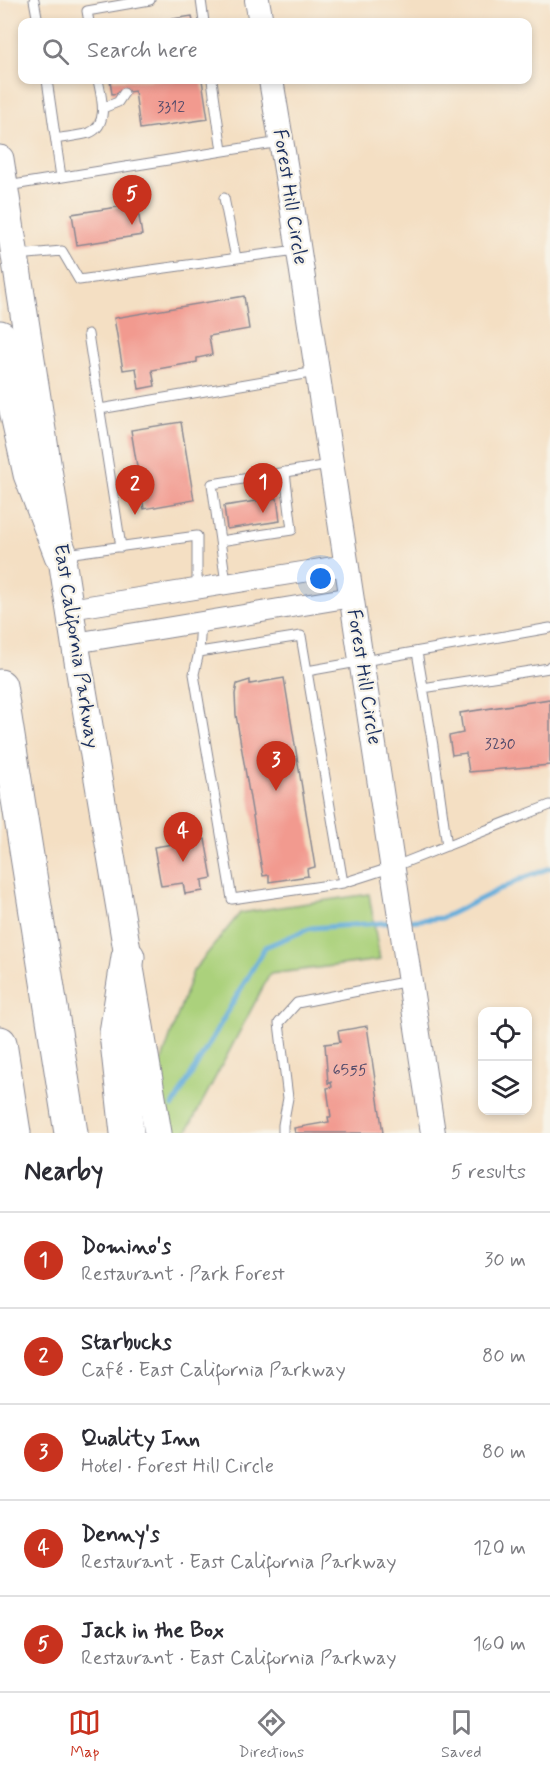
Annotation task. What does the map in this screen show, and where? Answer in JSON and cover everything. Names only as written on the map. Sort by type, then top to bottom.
[{"type":"highway","points":[[0,337],[30,474],[61,555]]},
{"type":"highway","points":[[0,686],[71,1133]]},
{"type":"highway","points":[[127,1133],[116,1033],[128,957]]},
{"type":"highway","points":[[0,1043],[14,1133]]},
{"type":"main road","name":"East California Parkway","points":[[0,159],[75,643],[158,1133]]},
{"type":"street","points":[[257,0],[260,18]]},
{"type":"street","name":"Forest Hill Circle","points":[[272,84],[433,1133]]},
{"type":"street","points":[[70,609],[346,565]]},
{"type":"street","points":[[197,588],[201,622]]},
{"type":"street","points":[[75,643],[352,597]]},
{"type":"lane","points":[[34,0],[37,18]]},
{"type":"lane","points":[[86,0],[88,18]]},
{"type":"lane","points":[[87,11],[150,0]]},
{"type":"lane","points":[[201,0],[203,18]]},
{"type":"lane","points":[[47,84],[61,177]]},
{"type":"lane","points":[[56,139],[92,132],[100,122],[103,108],[99,84]]},
{"type":"lane","points":[[213,84],[222,151]]},
{"type":"lane","points":[[103,108],[118,102],[124,93]]},
{"type":"lane","points":[[4,186],[281,142]]},
{"type":"lane","points":[[224,198],[236,258]]},
{"type":"lane","points":[[15,255],[62,251],[79,280],[298,249]]},
{"type":"lane","points":[[88,334],[121,547]]},
{"type":"lane","points":[[100,409],[317,372]]},
{"type":"lane","points":[[226,584],[212,484],[331,464]]},
{"type":"lane","points":[[220,541],[292,530],[285,472]]},
{"type":"lane","points":[[61,555],[197,536],[197,588]]},
{"type":"lane","points":[[201,622],[200,652],[194,674],[232,899],[343,883],[393,867],[550,805]]},
{"type":"lane","points":[[307,671],[550,628]]},
{"type":"lane","points":[[200,652],[301,636],[343,883]]},
{"type":"lane","points":[[417,652],[447,846]]},
{"type":"lane","points":[[423,688],[550,666]]},
{"type":"lane","points":[[283,1133],[288,1098],[279,1023],[297,1003],[410,981]]},
{"type":"green space","points":[[369,894],[380,960],[270,974],[186,1133],[167,1133],[159,1069],[193,971],[240,913]]},
{"type":"building","points":[[111,84],[203,84],[208,119],[140,129],[135,91],[112,94]]},
{"type":"building","points":[[137,204],[142,235],[77,245],[72,214]]},
{"type":"building","points":[[244,296],[249,329],[209,336],[212,355],[197,358],[197,362],[152,370],[155,386],[139,389],[136,368],[123,370],[114,318]]},
{"type":"building","points":[[181,422],[194,500],[144,509],[131,430]]},
{"type":"building","points":[[277,498],[280,521],[227,529],[224,506]]},
{"type":"building","points":[[284,678],[315,867],[307,869],[308,876],[269,882],[269,875],[263,876],[236,715],[235,694],[237,684],[250,680],[250,684]]},
{"type":"building","points":[[550,699],[550,765],[469,772],[466,753],[452,755],[449,736],[463,733],[460,713]]},
{"type":"building","points":[[185,834],[186,842],[205,839],[212,878],[202,880],[203,891],[185,894],[183,883],[161,886],[154,847],[173,844],[172,836]]},
{"type":"building","points":[[367,1026],[383,1133],[295,1133],[294,1128],[329,1122],[328,1117],[331,1117],[327,1088],[332,1087],[331,1082],[328,1083],[325,1044],[340,1042],[338,1031]]},
{"type":"waterway","points":[[406,921],[442,918],[523,878],[550,868]]},
{"type":"waterway","points":[[173,1106],[265,947],[311,928],[394,922]]},
{"type":"place","name":"Jack in the Box","points":[[132,225]]},
{"type":"place","name":"Domino's","points":[[263,513]]},
{"type":"place","name":"Starbucks","points":[[135,515]]},
{"type":"place","name":"Quality Inn","points":[[276,791]]},
{"type":"place","name":"Denny's","points":[[183,862]]}]
